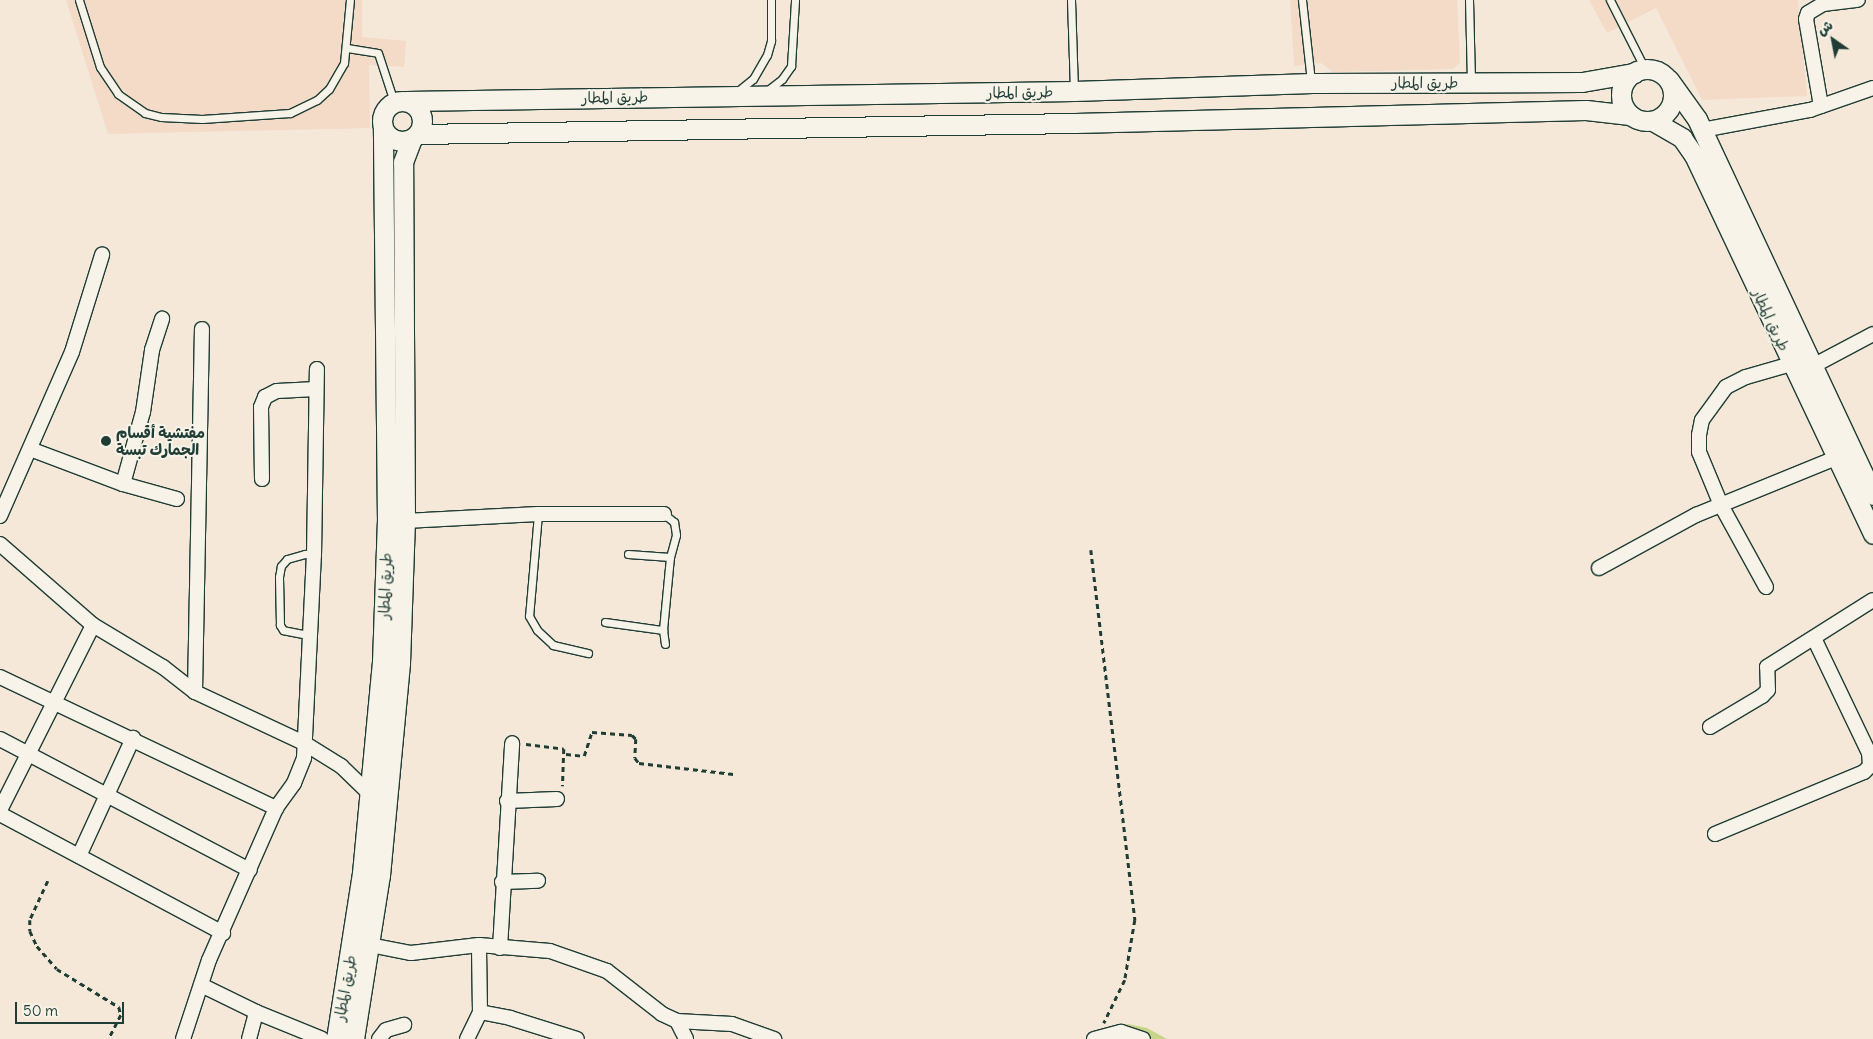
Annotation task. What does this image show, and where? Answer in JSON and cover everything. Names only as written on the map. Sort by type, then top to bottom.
[{"type":"main road","name":"طريق المطار","points":[[400,102],[730,95],[1074,91],[1312,83],[1595,82],[1639,71]]},
{"type":"main road","points":[[1639,71],[1661,73],[1669,80],[1673,92],[1672,105],[1664,115],[1653,121],[1641,121],[1630,115],[1623,105],[1621,93],[1625,82],[1639,71]]},
{"type":"main road","name":"طريق المطار","points":[[1669,80],[1691,109],[1702,130],[1811,367],[1873,495]]},
{"type":"main road","points":[[1312,83],[1313,115]]},
{"type":"main road","points":[[1471,83],[1472,114]]},
{"type":"main road","points":[[1074,91],[1075,124]]},
{"type":"main road","points":[[400,102],[414,105],[422,116],[415,136],[393,140],[383,129],[383,116],[400,102]]},
{"type":"main road","name":"طريق المطار","points":[[396,521],[403,162],[415,136],[1075,124],[1313,115],[1472,114],[1592,110],[1630,115]]},
{"type":"main road","name":"طريق المطار","points":[[1653,121],[1682,138],[1694,155],[1791,364],[1873,534]]},
{"type":"main road","name":"طريق المطار","points":[[336,1039],[380,795],[400,663],[383,129]]},
{"type":"main road","name":"طريق المطار","points":[[354,1039],[370,945],[380,795]]},
{"type":"street","points":[[1821,106],[1806,19],[1808,13],[1822,4],[1858,0]]},
{"type":"street","points":[[1702,130],[1821,106],[1873,88]]},
{"type":"street","points":[[0,516],[72,352],[102,256]]},
{"type":"street","points":[[123,484],[143,412],[152,350],[162,319]]},
{"type":"street","points":[[195,692],[202,329]]},
{"type":"street","points":[[1811,367],[1873,334]]},
{"type":"street","points":[[1766,587],[1721,505],[1699,452],[1702,420],[1715,400],[1735,381],[1791,364]]},
{"type":"street","points":[[184,1039],[201,985],[276,808],[301,767],[304,743],[308,635],[314,555],[317,369]]},
{"type":"street","points":[[262,479],[262,402],[272,392],[316,389]]},
{"type":"street","points":[[30,449],[123,484],[177,499]]},
{"type":"street","points":[[1599,568],[1721,505],[1836,458]]},
{"type":"street","points":[[396,521],[538,514],[664,514]]},
{"type":"street","points":[[0,544],[93,625],[163,667],[195,692],[304,743],[341,766],[380,795]]},
{"type":"street","points":[[1710,727],[1762,696],[1768,690],[1767,667],[1873,600]]},
{"type":"street","points":[[93,625],[0,812],[223,933]]},
{"type":"street","points":[[1715,834],[1864,772],[1870,766],[1869,753],[1814,638]]},
{"type":"street","points":[[0,677],[133,738],[276,808]]},
{"type":"street","points":[[78,856],[108,796],[133,738]]},
{"type":"street","points":[[0,739],[250,870]]},
{"type":"street","points":[[500,948],[502,882],[512,743]]},
{"type":"street","points":[[508,801],[557,799]]},
{"type":"street","points":[[502,882],[538,881]]},
{"type":"street","points":[[370,945],[411,953],[479,945],[550,951],[607,970],[662,1014],[676,1021],[732,1024],[774,1039]]},
{"type":"street","points":[[468,1039],[480,1012],[479,945]]},
{"type":"street","points":[[201,985],[256,1012],[322,1039]]},
{"type":"street","points":[[250,1039],[256,1012]]},
{"type":"street","points":[[480,1012],[510,1018],[574,1039]]},
{"type":"street","points":[[676,1021],[686,1039]]},
{"type":"street","points":[[379,1039],[386,1030],[404,1025]]},
{"type":"street","points":[[1095,1038],[1122,1036],[1142,1039]]},
{"type":"lane","points":[[79,0],[100,67],[108,81],[130,105],[160,117],[226,119],[290,114],[318,100],[329,89],[341,70],[347,48],[350,0]]},
{"type":"lane","points":[[730,95],[753,79],[767,55],[771,41],[771,0]]},
{"type":"lane","points":[[759,95],[782,80],[791,66],[795,0]]},
{"type":"lane","points":[[1071,0],[1074,91]]},
{"type":"lane","points":[[1302,0],[1312,83]]},
{"type":"lane","points":[[1469,0],[1471,83]]},
{"type":"lane","points":[[1610,0],[1639,71]]},
{"type":"lane","points":[[347,48],[378,53],[400,102]]},
{"type":"lane","points":[[538,514],[527,609],[529,616],[538,630],[553,644],[588,653]]},
{"type":"lane","points":[[664,514],[675,524],[676,535],[670,557],[663,630],[665,644]]},
{"type":"lane","points":[[308,635],[283,630],[280,626],[279,577],[281,566],[287,559],[305,554],[314,555]]},
{"type":"lane","points":[[628,554],[670,557]]},
{"type":"lane","points":[[605,622],[663,630]]},
{"type":"path","points":[[1091,550],[1135,920],[1125,980],[1095,1038]]},
{"type":"path","points":[[566,754],[584,756],[589,734],[598,731],[634,736],[636,760],[639,763],[733,774]]},
{"type":"path","points":[[512,743],[560,746],[566,754],[563,784],[557,799]]},
{"type":"path","points":[[48,881],[30,920],[30,931],[37,946],[58,969],[119,1007],[120,1015],[109,1039]]},
{"type":"shaded area","points":[[66,0],[362,0],[362,37],[406,41],[404,67],[369,65],[370,128],[108,134]]},
{"type":"shaded area","points":[[1290,0],[1457,0],[1460,63],[1453,69],[1333,72],[1321,63],[1294,66]]},
{"type":"shaded area","points":[[1589,0],[1798,0],[1807,96],[1702,100],[1656,8],[1607,33]]},
{"type":"green space","points":[[1128,1024],[1147,1028],[1167,1039],[1091,1039],[1108,1029]]},
{"type":"place","name":"مفتشية أقسام الجمارك تبسة","points":[[106,441]]}]
